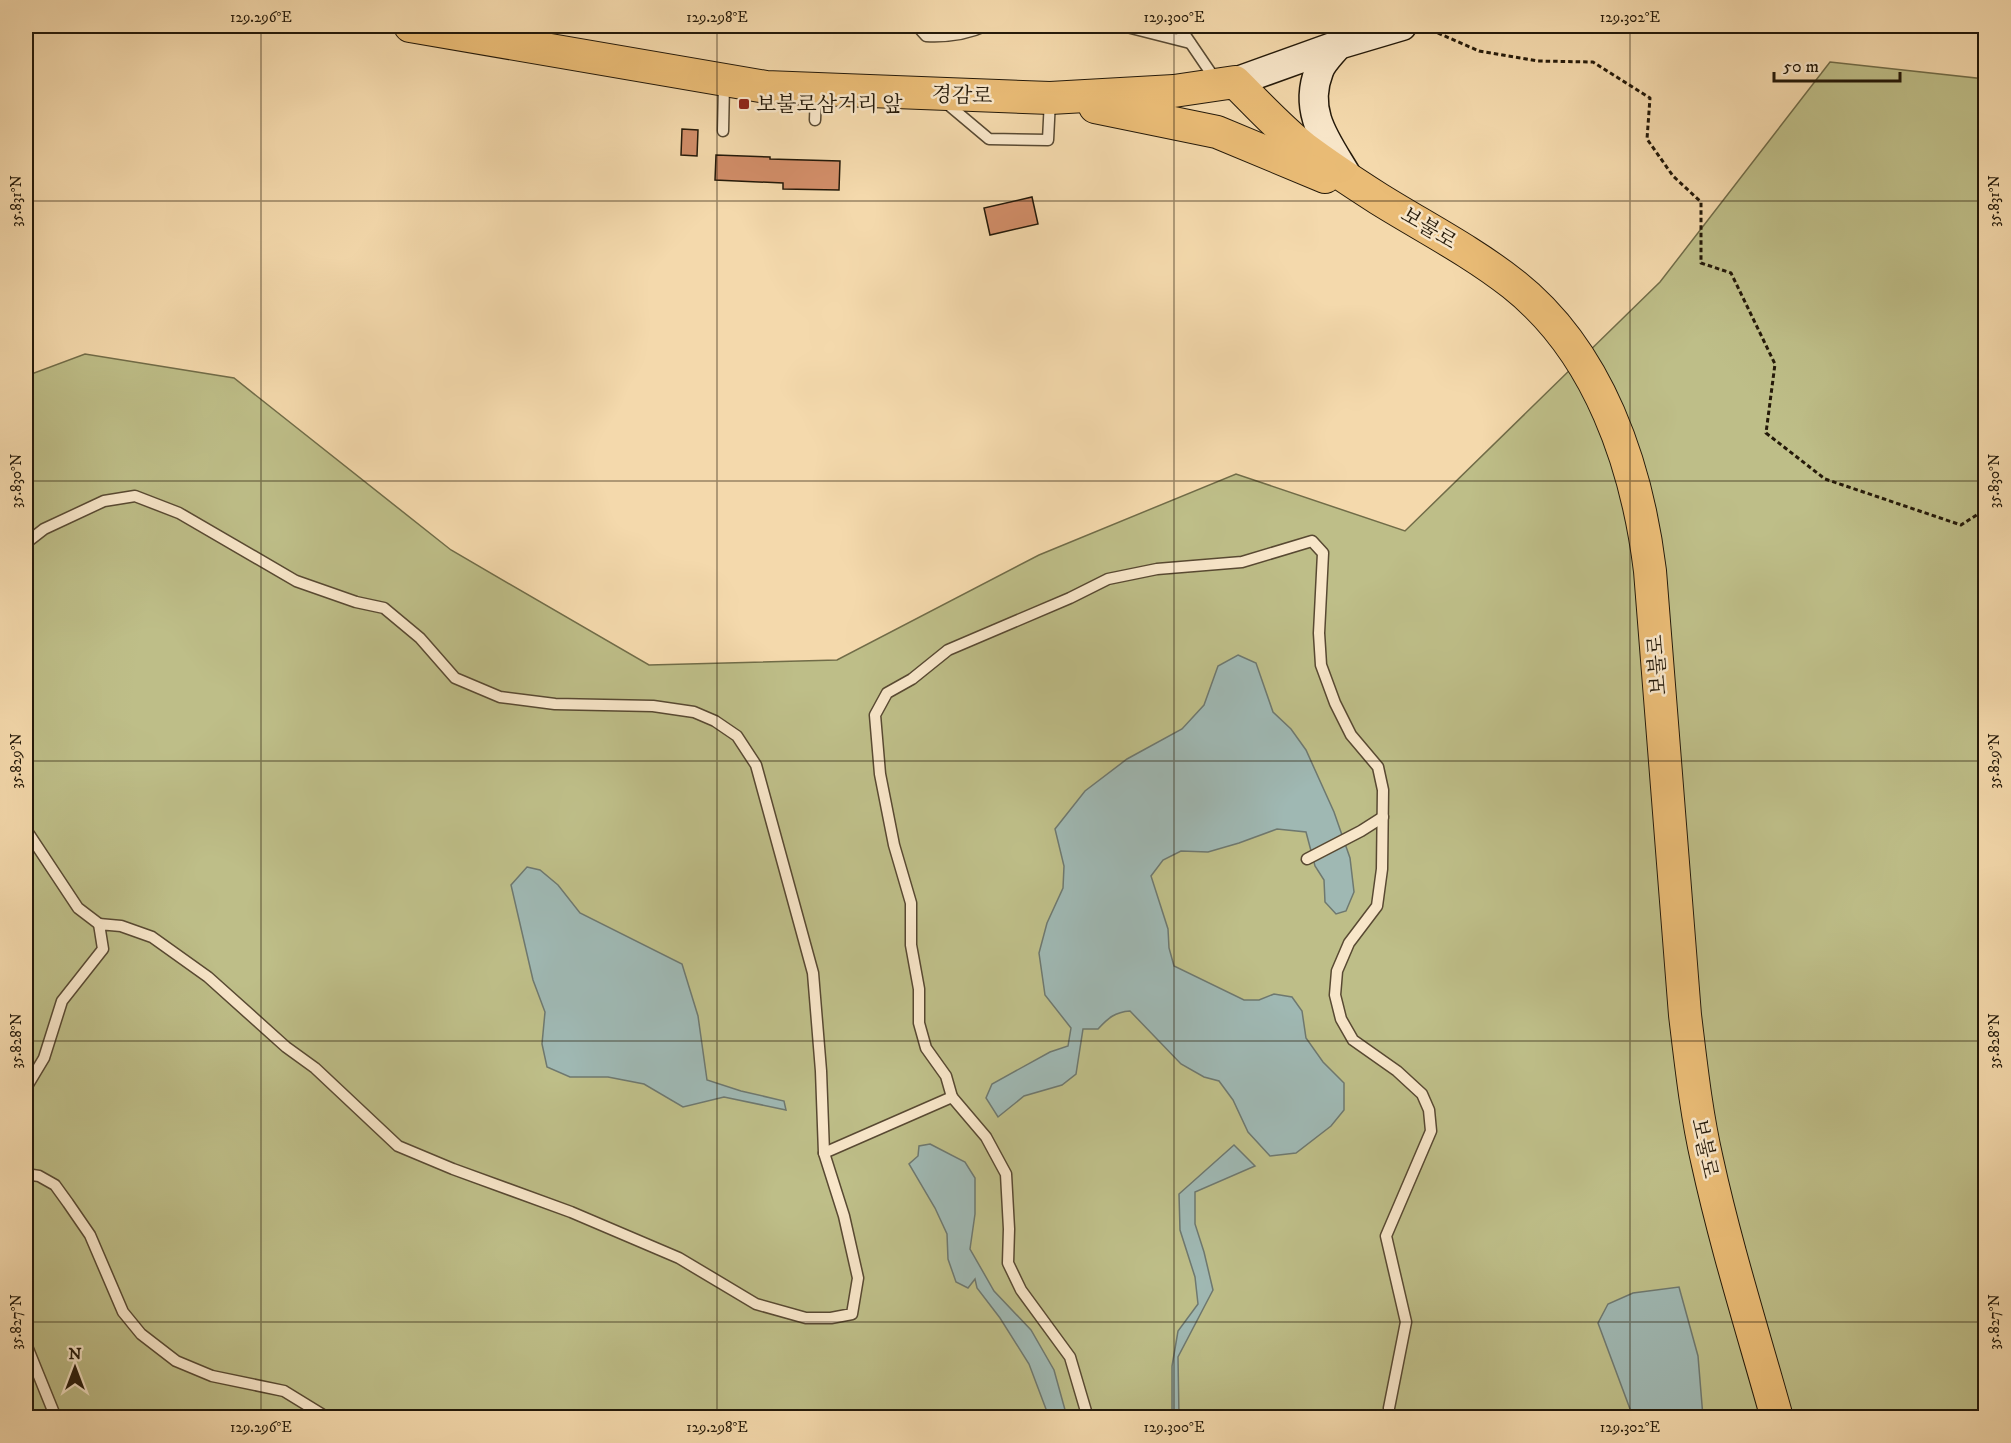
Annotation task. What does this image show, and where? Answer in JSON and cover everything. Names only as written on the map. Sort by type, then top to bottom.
[{"type":"main road","name":"경감로","points":[[410,26],[766,87],[1050,98],[1174,91],[1227,83]]},
{"type":"main road","name":"보불로","points":[[1227,83],[1303,147],[1381,200],[1465,249],[1514,284],[1542,310],[1568,342],[1591,377],[1609,413],[1640,504],[1650,571],[1685,1015],[1694,1089],[1707,1160],[1737,1280],[1777,1418]]},
{"type":"main road","points":[[1050,98],[1217,132],[1381,200]]},
{"type":"street","name":"경감로","points":[[1227,83],[1402,26]]},
{"type":"street","points":[[1338,45],[1319,69],[1314,88],[1314,105],[1316,123],[1349,179]]},
{"type":"lane","points":[[917,26],[926,36],[943,37],[985,26]]},
{"type":"lane","points":[[1123,26],[1190,43]]},
{"type":"lane","points":[[1170,26],[1183,32],[1190,43],[1227,83]]},
{"type":"lane","points":[[723,130],[724,80]]},
{"type":"lane","points":[[815,120],[816,90]]},
{"type":"lane","points":[[936,94],[989,139],[1048,140],[1050,98]]},
{"type":"lane","points":[[26,543],[44,529],[104,501],[135,496],[179,513],[296,581],[357,602],[384,608],[420,638],[455,678],[500,697],[555,704],[653,706],[694,712],[715,721],[737,736],[756,765],[813,973],[821,1071],[824,1153],[858,1278],[852,1314],[831,1318],[806,1318],[756,1304],[679,1258],[592,1221],[398,1146],[315,1068],[286,1047],[208,977],[152,937],[121,926],[99,924],[78,909],[29,834],[26,834]]},
{"type":"lane","points":[[1088,1418],[1070,1357],[1021,1290],[1008,1263],[1006,1174],[986,1137],[952,1097],[946,1076],[926,1048],[920,1023],[919,989],[911,945],[911,903],[894,845],[880,774],[875,715],[887,693],[912,679],[948,650],[1070,598],[1108,579],[1157,569],[1242,562],[1312,541],[1323,553],[1319,633],[1321,665],[1335,703],[1351,735],[1378,767],[1383,790],[1382,869],[1377,906],[1349,943],[1337,971],[1335,995],[1341,1019],[1353,1040],[1397,1071],[1422,1094],[1429,1110],[1431,1131],[1386,1236],[1406,1322],[1389,1418]]},
{"type":"lane","points":[[1307,859],[1383,817]]},
{"type":"lane","points":[[26,1088],[44,1058],[62,1001],[103,949],[99,924]]},
{"type":"lane","points":[[824,1153],[952,1097]]},
{"type":"lane","points":[[26,1174],[39,1176],[55,1185],[68,1203],[90,1235],[123,1312],[141,1334],[176,1361],[212,1376],[284,1391],[328,1418]]},
{"type":"lane","points":[[26,1344],[56,1418]]},
{"type":"path","points":[[1419,26],[1479,51],[1538,61],[1593,62],[1650,98],[1647,139],[1673,176],[1701,202],[1701,263],[1731,273],[1775,364],[1766,433],[1825,479],[1961,525],[1986,509]]},
{"type":"green space","points":[[1830,62],[1985,79],[1985,1417],[26,1418],[26,376],[85,354],[234,378],[451,550],[649,665],[837,660],[1039,555],[1236,474],[1405,531],[1660,282]]},
{"type":"water","points":[[1238,655],[1256,663],[1273,712],[1291,729],[1306,750],[1334,812],[1350,858],[1354,892],[1346,911],[1336,914],[1325,902],[1324,880],[1315,866],[1306,832],[1277,829],[1208,852],[1181,851],[1163,860],[1151,876],[1168,929],[1169,948],[1174,966],[1244,1000],[1259,1000],[1274,994],[1292,997],[1302,1011],[1306,1038],[1323,1062],[1344,1083],[1344,1110],[1331,1126],[1296,1153],[1270,1156],[1248,1132],[1233,1100],[1219,1081],[1204,1077],[1181,1064],[1130,1011],[1112,1016],[1098,1029],[1083,1029],[1076,1074],[1062,1085],[1024,1096],[998,1117],[986,1098],[992,1084],[1050,1052],[1068,1046],[1071,1028],[1045,995],[1039,953],[1047,923],[1063,888],[1064,866],[1055,829],[1085,791],[1127,759],[1182,729],[1204,705],[1218,666]]},
{"type":"water","points":[[527,867],[540,870],[558,885],[580,913],[682,964],[698,1016],[707,1080],[784,1101],[786,1110],[724,1097],[683,1107],[644,1084],[608,1077],[570,1077],[547,1067],[542,1044],[545,1012],[533,980],[511,885]]},
{"type":"water","points":[[930,1144],[965,1162],[975,1178],[975,1214],[970,1249],[994,1291],[1031,1330],[1054,1370],[1067,1417],[1049,1417],[1029,1364],[1000,1318],[977,1288],[975,1279],[968,1288],[956,1282],[948,1259],[947,1234],[935,1208],[909,1164],[918,1156],[919,1146]]},
{"type":"water","points":[[1234,1145],[1255,1166],[1195,1192],[1195,1224],[1213,1290],[1178,1357],[1179,1417],[1172,1417],[1172,1366],[1178,1331],[1198,1304],[1195,1277],[1180,1230],[1179,1194]]},
{"type":"water","points":[[1679,1287],[1698,1356],[1703,1417],[1633,1417],[1598,1323],[1608,1304],[1633,1293]]},
{"type":"building","points":[[682,129],[698,130],[697,156],[681,155]]},
{"type":"building","points":[[716,155],[840,161],[839,190],[783,189],[783,183],[715,180]]},
{"type":"building","points":[[1032,197],[1038,224],[990,235],[984,208]]},
{"type":"place","name":"보불로삼거리 앞","points":[[744,104]]}]
